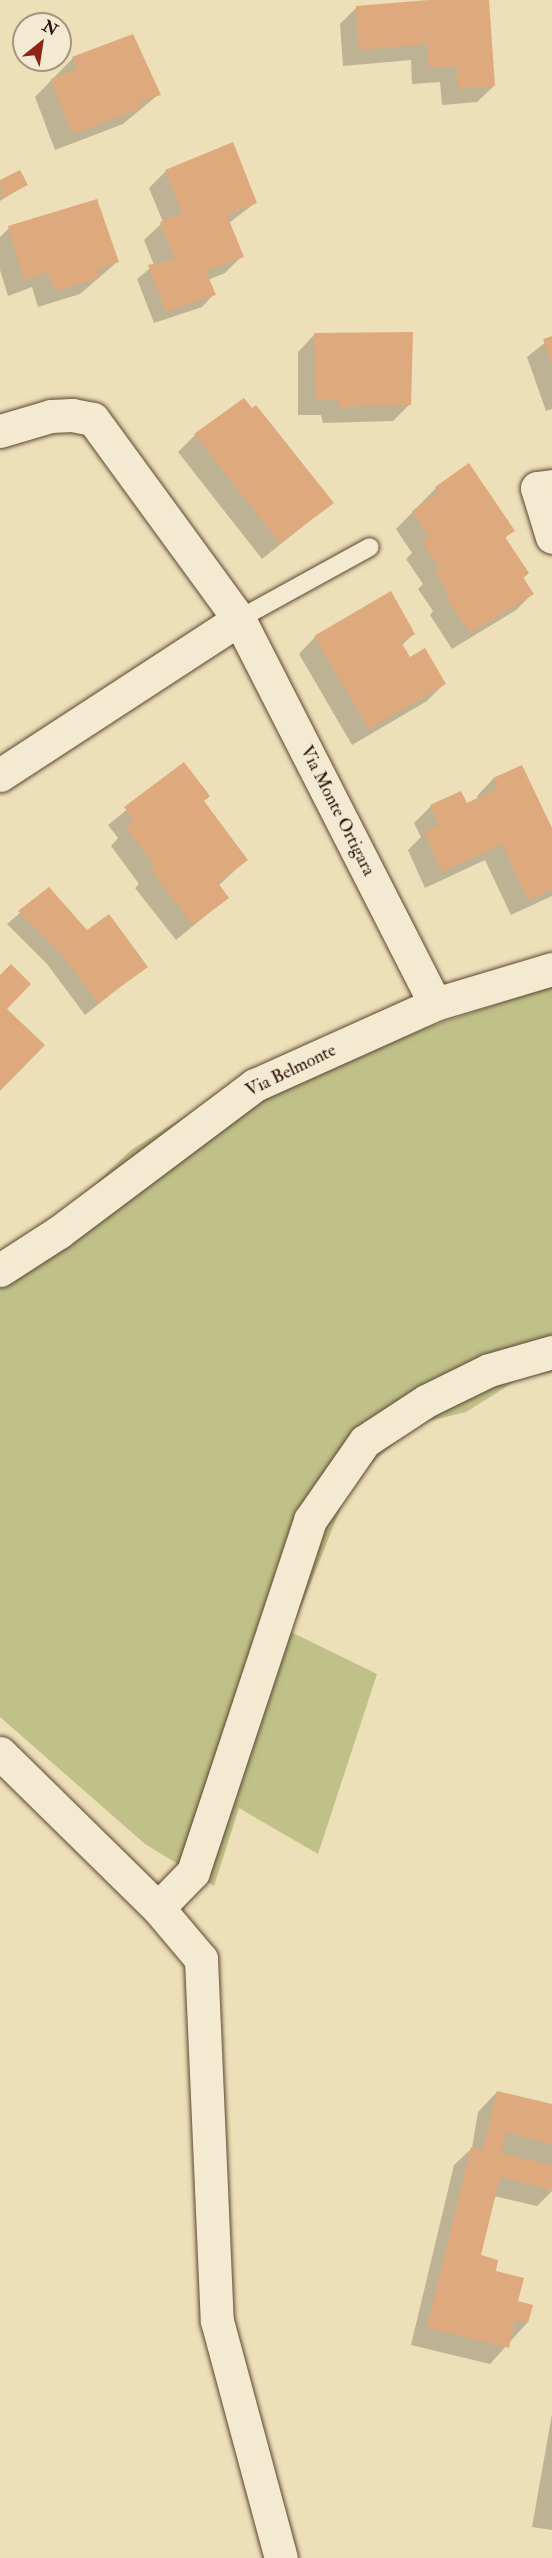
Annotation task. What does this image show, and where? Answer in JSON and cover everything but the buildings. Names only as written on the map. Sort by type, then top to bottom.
[{"type":"street","name":"Via Monte Ortigara","points":[[0,431],[51,416],[72,415],[93,419],[240,619],[435,1004]]},
{"type":"street","points":[[552,486],[537,488],[552,537]]},
{"type":"street","points":[[0,775],[240,619]]},
{"type":"street","name":"Via Belmonte","points":[[0,1270],[59,1232],[255,1085],[435,1004],[552,969]]},
{"type":"street","points":[[158,1908],[193,1872],[310,1520],[365,1442],[426,1401],[489,1370],[552,1352]]},
{"type":"street","points":[[0,1753],[158,1908],[201,1959],[217,2321],[281,2558]]},
{"type":"lane","points":[[240,619],[370,547]]},
{"type":"green space","points":[[552,986],[552,1372],[520,1378],[466,1412],[417,1424],[352,1480],[291,1632],[377,1674],[318,1854],[239,1808],[214,1886],[145,1844],[0,1717],[0,1274],[131,1150],[215,1098]]}]
